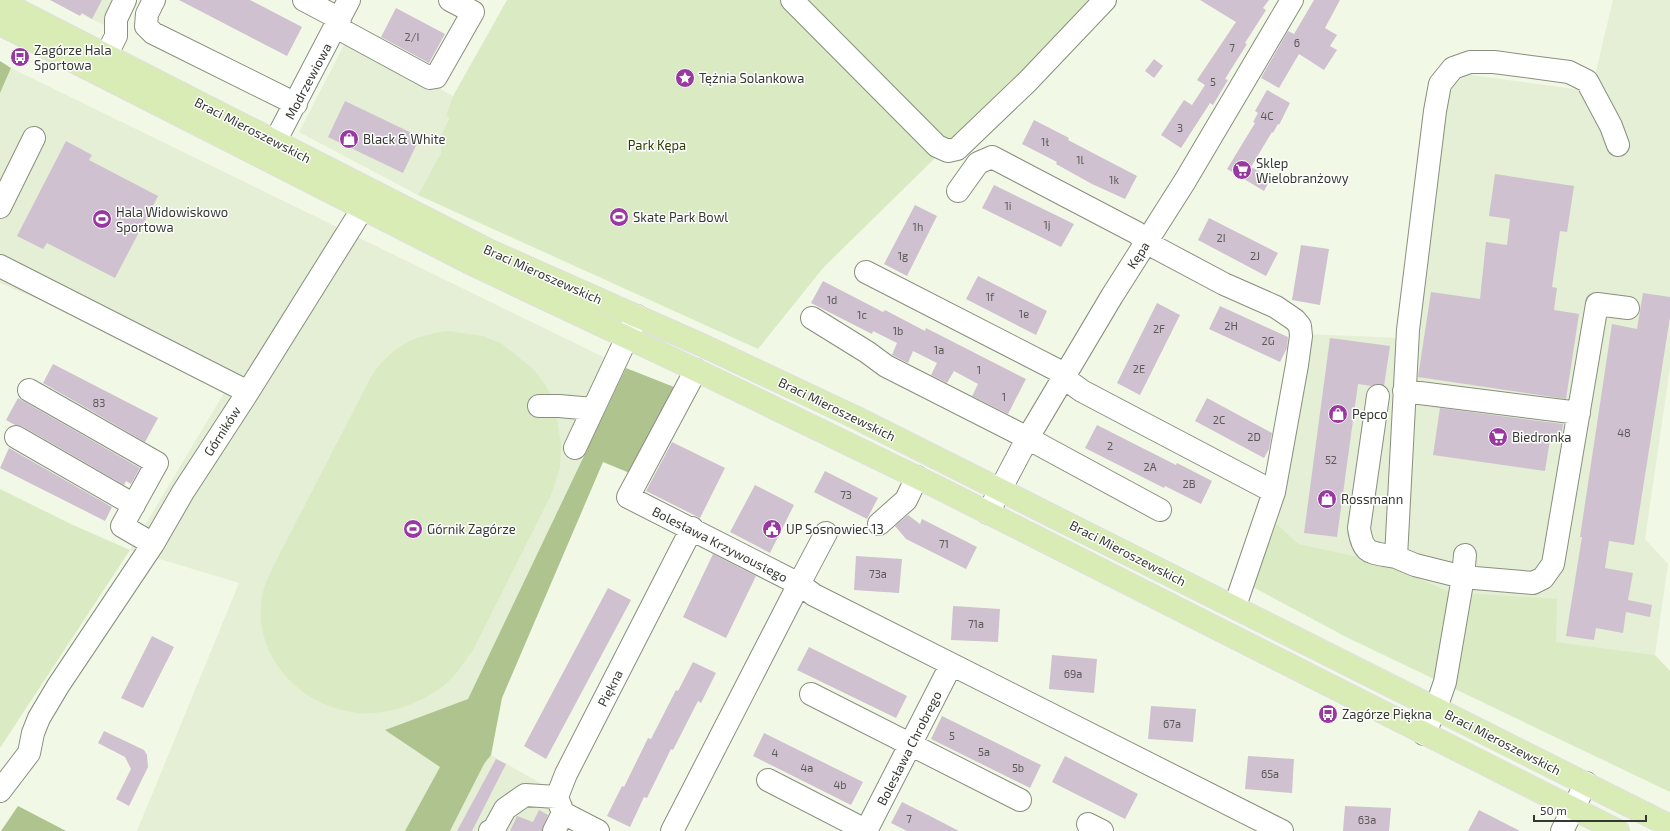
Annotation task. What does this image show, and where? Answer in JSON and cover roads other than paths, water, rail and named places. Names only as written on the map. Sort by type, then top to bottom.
[{"type":"main road","name":"Braci Mieroszewskich","points":[[0,1],[106,56],[271,151],[363,208],[476,266],[917,477],[1618,831]]},
{"type":"main road","name":"Braci Mieroszewskich","points":[[0,24],[271,151],[637,316],[857,418],[1235,606],[1670,826]]},
{"type":"street","points":[[106,56],[116,36],[116,18],[125,0]]},
{"type":"street","points":[[154,0],[147,14],[146,26],[153,33],[296,104]]},
{"type":"street","points":[[304,0],[341,15],[430,78],[436,77],[473,12],[450,0]]},
{"type":"street","points":[[792,0],[937,146],[948,150],[957,149],[1028,81],[1105,0]]},
{"type":"street","name":"Kępa","points":[[988,513],[1027,439],[1292,0]]},
{"type":"street","name":"Modrzewiowa","points":[[271,151],[341,15]]},
{"type":"street","points":[[1396,557],[1408,330],[1435,111],[1440,84],[1453,68],[1470,62],[1494,62],[1569,72],[1587,81],[1611,126],[1618,145]]},
{"type":"street","points":[[0,207],[34,138]]},
{"type":"street","points":[[957,149],[978,163]]},
{"type":"street","points":[[958,191],[978,163],[992,157],[1137,233],[1147,242],[1224,284],[1276,307],[1295,320],[1300,326],[1301,336],[1297,365],[1274,492],[1235,606]]},
{"type":"street","name":"Górników","points":[[0,791],[29,753],[33,733],[39,718],[80,653],[153,544],[182,492],[248,392],[363,208]]},
{"type":"street","points":[[0,266],[248,392]]},
{"type":"street","points":[[866,272],[1059,372],[1064,378],[1082,391],[1274,492]]},
{"type":"street","points":[[1378,396],[1359,528],[1361,544],[1372,552],[1396,557],[1415,565],[1463,577],[1533,583],[1543,578],[1553,564],[1597,304],[1628,308]]},
{"type":"street","points":[[575,448],[637,316]]},
{"type":"street","points":[[812,318],[867,352],[886,366],[1018,433],[1160,510]]},
{"type":"street","name":"Bolesława Krzywoustego","points":[[672,831],[800,584],[692,528],[628,497],[696,370]]},
{"type":"street","points":[[29,390],[157,463],[122,526],[153,544]]},
{"type":"street","points":[[1404,391],[1579,413]]},
{"type":"street","points":[[539,406],[594,409]]},
{"type":"street","points":[[16,438],[134,505]]},
{"type":"street","points":[[879,524],[906,500],[917,477]]},
{"type":"street","name":"Piękna","points":[[558,814],[566,774],[692,528]]},
{"type":"street","points":[[826,532],[800,584],[814,595],[1282,831]]},
{"type":"street","points":[[1424,734],[1436,708],[1445,682],[1463,577],[1465,555]]},
{"type":"street","name":"Bolesława Chrobrego","points":[[866,831],[912,744],[951,665]]},
{"type":"street","points":[[811,694],[1020,800]]},
{"type":"street","points":[[768,780],[866,831]]},
{"type":"street","points":[[1562,831],[1586,783]]},
{"type":"street","points":[[490,831],[494,829],[504,809],[525,795],[558,814],[598,831]]},
{"type":"place","name":"Zagórze Hala Sportowa","points":[[20,57]]},
{"type":"place","name":"Tężnia Solankowa","points":[[685,78]]},
{"type":"place","name":"Black & White","points":[[349,139]]},
{"type":"place","name":"Sklep Wielobranżowy","points":[[1242,170]]},
{"type":"place","name":"Skate Park Bowl","points":[[619,217]]},
{"type":"place","name":"Hala Widowiskowo Sportowa","points":[[102,219]]},
{"type":"place","name":"Pepco","points":[[1338,414]]},
{"type":"place","name":"Biedronka","points":[[1498,437]]},
{"type":"place","name":"Rossmann","points":[[1327,499]]},
{"type":"place","name":"Górnik Zagórze","points":[[413,529]]},
{"type":"place","name":"UP Sosnowiec 13","points":[[772,529]]},
{"type":"place","name":"Zagórze Piękna","points":[[1328,714]]},
{"type":"park label","name":"Park Kępa","points":[[657,145]]}]
